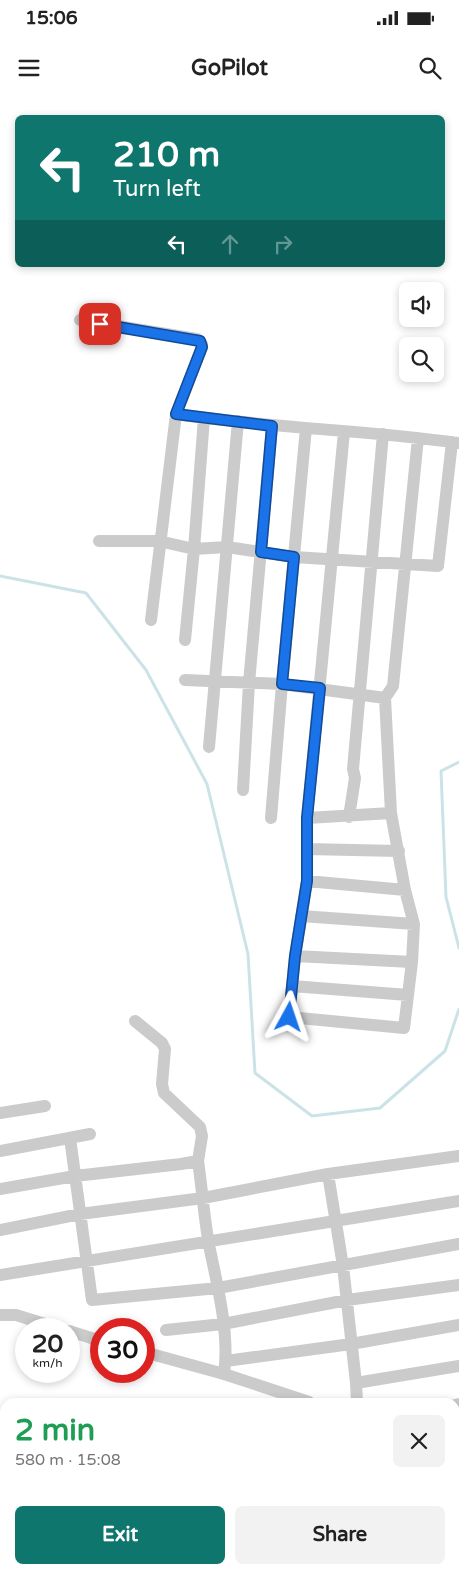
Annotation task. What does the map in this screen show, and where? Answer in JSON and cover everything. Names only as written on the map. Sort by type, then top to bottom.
[{"type":"street","points":[[80,320],[200,341],[202,347],[176,414],[159,541],[151,620]]},
{"type":"street","points":[[99,541],[159,541],[194,549],[227,547],[294,557],[438,566],[455,443],[383,434],[272,426],[176,414]]},
{"type":"street","points":[[185,640],[204,418]]},
{"type":"street","points":[[209,747],[238,421]]},
{"type":"street","points":[[243,790],[249,683],[272,426]]},
{"type":"street","points":[[271,818],[306,428]]},
{"type":"street","points":[[344,432],[307,818],[307,881],[295,956],[289,1017],[404,1028],[412,962],[414,924],[405,890],[392,813],[385,698],[393,686],[418,438]]},
{"type":"street","points":[[349,817],[355,778],[353,769],[359,693],[383,434]]},
{"type":"street","points":[[185,680],[282,684],[385,698]]},
{"type":"street","points":[[307,818],[392,813]]},
{"type":"street","points":[[308,848],[399,851]]},
{"type":"street","points":[[307,881],[405,890]]},
{"type":"street","points":[[301,916],[414,924]]},
{"type":"street","points":[[295,956],[412,962]]},
{"type":"street","points":[[292,986],[408,995]]},
{"type":"street","points":[[135,1021],[162,1043],[165,1049],[162,1084],[164,1093],[200,1127],[202,1136],[198,1161],[223,1324],[225,1368]]},
{"type":"street","points":[[0,1113],[45,1106]]},
{"type":"street","points":[[0,1151],[90,1134]]},
{"type":"street","points":[[70,1138],[92,1300],[218,1288],[459,1244]]},
{"type":"street","points":[[0,1230],[80,1214],[203,1198],[328,1174],[459,1156]]},
{"type":"street","points":[[0,1189],[75,1176],[198,1161]]},
{"type":"street","points":[[328,1174],[347,1300],[357,1398]]},
{"type":"street","points":[[0,1275],[459,1201]]},
{"type":"street","points":[[166,1330],[223,1324],[347,1300],[459,1285]]},
{"type":"street","points":[[0,1315],[16,1315],[26,1318]]},
{"type":"street","points":[[225,1368],[459,1324]]},
{"type":"street","points":[[155,1354],[225,1368],[298,1398]]},
{"type":"street","points":[[356,1383],[459,1366]]},
{"type":"waterway","points":[[0,576],[86,593],[146,670],[207,784],[248,954],[255,1073],[312,1116],[380,1108],[445,1051],[459,1009]]},
{"type":"waterway","points":[[459,762],[441,771],[446,897],[459,948]]},
{"type":"route","points":[[100,324],[200,341],[202,347],[176,414],[272,426],[261,552],[294,557],[282,684],[320,688],[307,818],[307,881],[295,956],[289,1017]]}]
